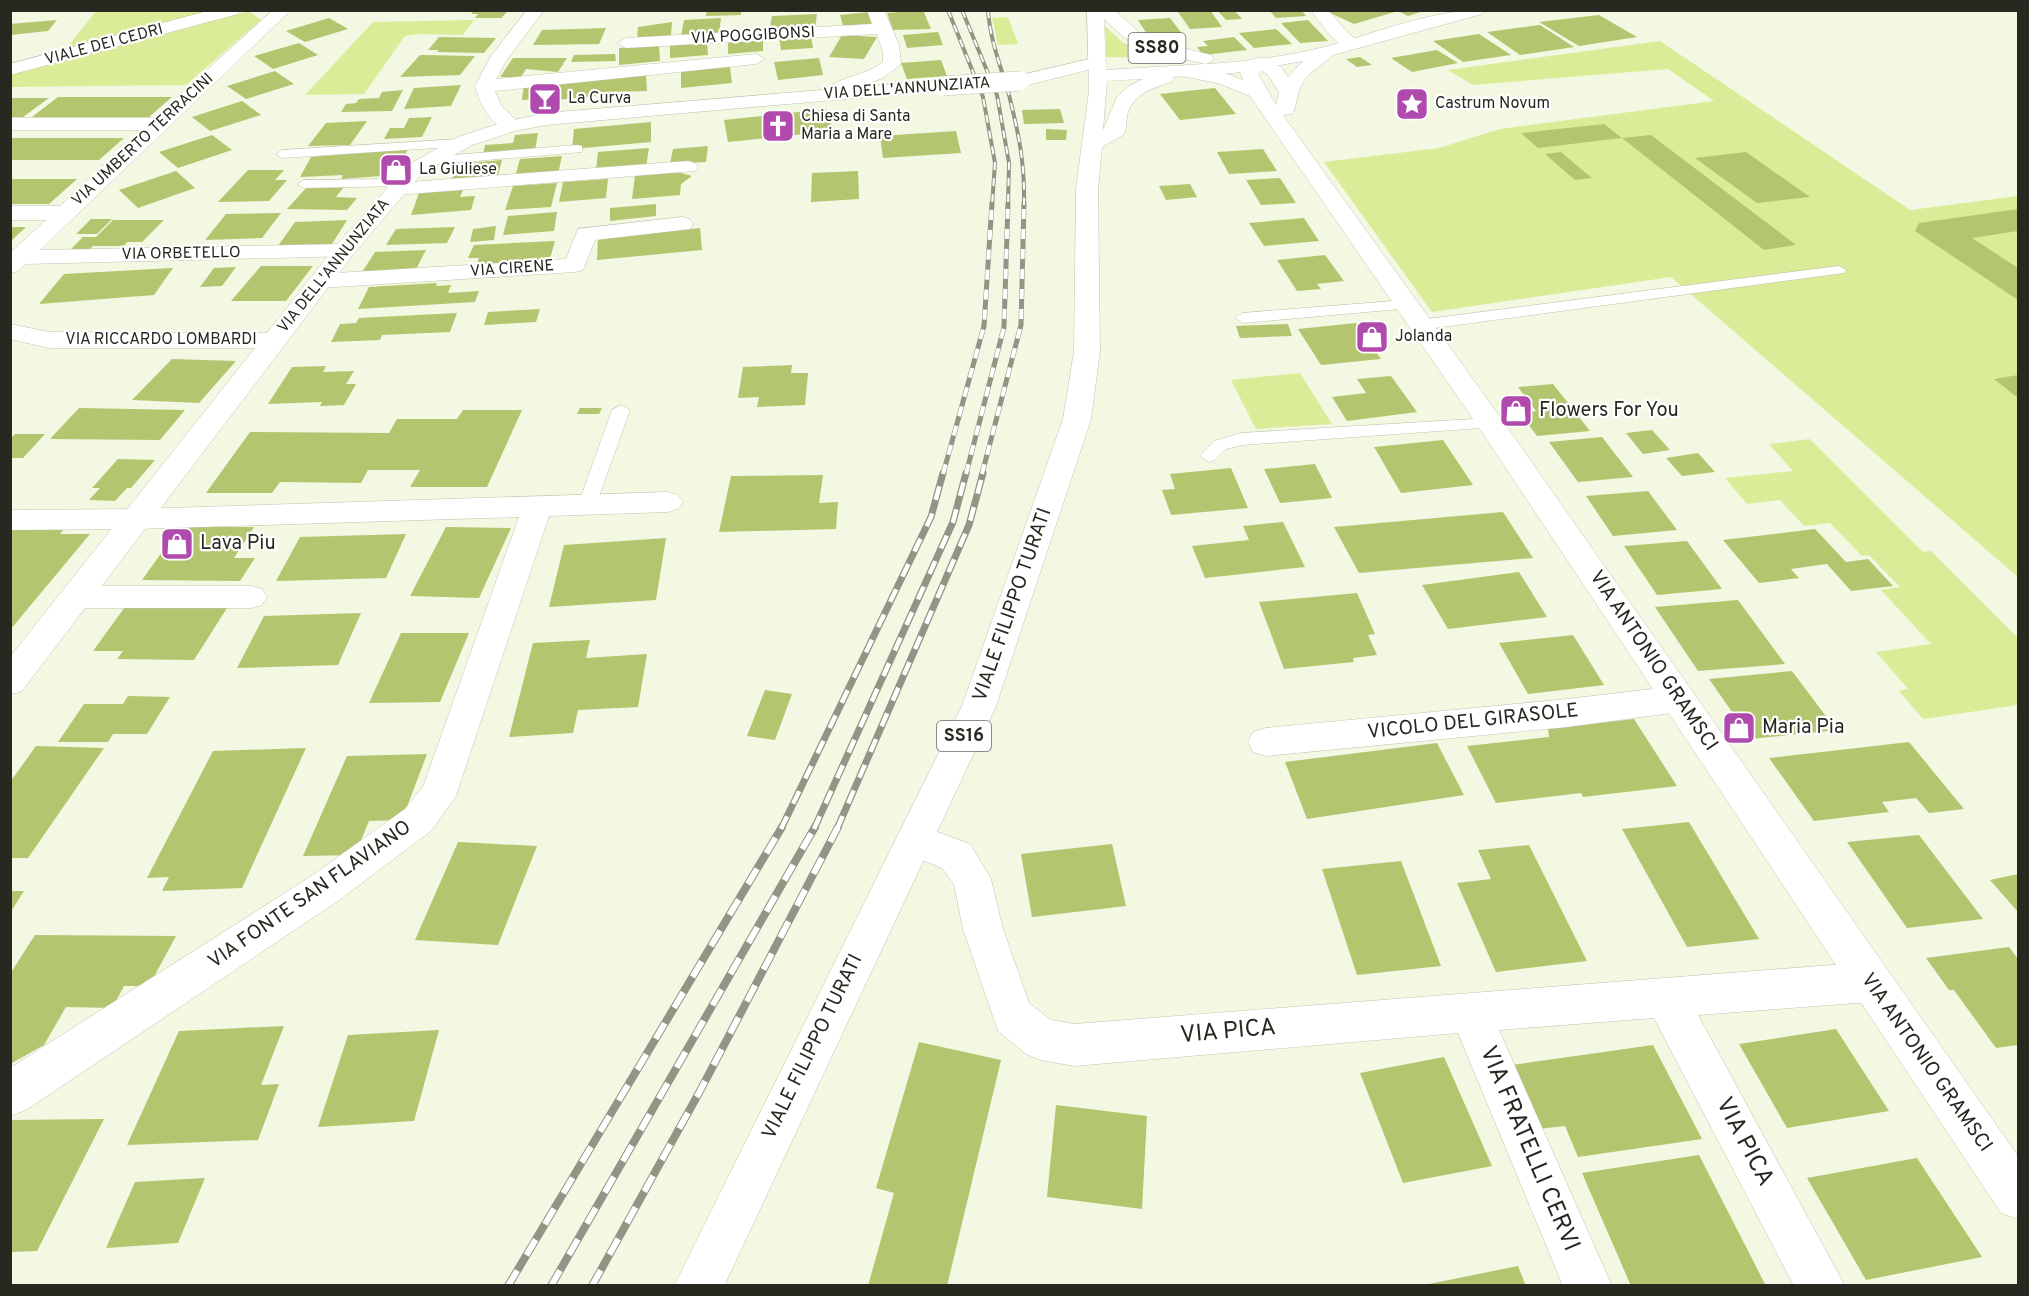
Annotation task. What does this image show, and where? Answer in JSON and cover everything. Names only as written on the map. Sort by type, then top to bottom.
[{"type":"street","name":"VIALE DEI CEDRI","points":[[10,70],[52,54],[232,10]]},
{"type":"street","points":[[511,126],[501,117],[486,95],[484,86],[490,73],[536,10]]},
{"type":"street","points":[[831,95],[836,88],[878,76],[892,64],[892,46],[880,29],[875,10]]},
{"type":"street","name":"VIALE FILIPPO TURATI","points":[[698,1286],[979,706],[1077,419],[1087,351],[1087,189],[1098,69],[1095,10]]},
{"type":"street","name":"SS80","points":[[1103,10],[1133,39],[1151,47],[1222,62]]},
{"type":"street","points":[[1319,10],[1343,38],[1354,44]]},
{"type":"street","name":"VIA UMBERTO TERRACINI","points":[[15,261],[274,12]]},
{"type":"street","name":"SS80","points":[[1098,69],[1186,72],[1234,68],[1326,52],[1463,12]]},
{"type":"street","name":"VIA POGGIBONSI","points":[[626,43],[880,29]]},
{"type":"street","points":[[1282,129],[1287,90],[1302,71],[1326,52]]},
{"type":"street","points":[[484,86],[756,58]]},
{"type":"street","points":[[1257,92],[1249,73],[1260,62],[1275,71],[1287,90]]},
{"type":"street","name":"SS80","points":[[1098,69],[1260,62]]},
{"type":"street","name":"VIA DELL'ANNUNZIATA","points":[[10,682],[344,251],[414,169],[461,143],[511,126],[589,115],[1020,81],[1098,69]]},
{"type":"street","points":[[1186,72],[1222,78],[1257,92]]},
{"type":"street","name":"SS80","points":[[1092,147],[1116,131],[1117,112],[1123,99],[1130,92],[1186,72]]},
{"type":"street","name":"VIA ANTONIO GRAMSCI","points":[[1257,92],[1490,423],[2019,1196]]},
{"type":"street","points":[[10,124],[159,124]]},
{"type":"street","points":[[400,186],[688,167]]},
{"type":"street","points":[[10,213],[65,213]]},
{"type":"street","name":"VIA CIRENE","points":[[321,281],[575,265],[586,234],[682,224]]},
{"type":"street","name":"VIA ORBETELLO","points":[[15,261],[344,251]]},
{"type":"street","name":"VIA RICCARDO LOMBARDI","points":[[10,331],[49,340],[274,341]]},
{"type":"street","name":"VIA RICCARDO LOMBARDI","points":[[10,349],[49,340]]},
{"type":"street","points":[[10,520],[138,519],[668,502]]},
{"type":"street","name":"VIA FONTE SAN FLAVIANO","points":[[10,1094],[324,890],[418,820],[438,796],[537,507]]},
{"type":"street","points":[[76,597],[251,597]]},
{"type":"street","name":"VICOLO DEL GIRASOLE","points":[[1266,742],[1567,713],[1679,699]]},
{"type":"street","name":"VIA PICA","points":[[916,840],[956,856],[972,879],[983,929],[1013,1016],[1041,1040],[1074,1045],[1870,981]]},
{"type":"street","name":"VIA PICA","points":[[1666,998],[1821,1286]]},
{"type":"street","name":"VIA FRATELLI CERVI","points":[[1470,1012],[1588,1286]]},
{"type":"lane","points":[[282,154],[461,143]]},
{"type":"lane","points":[[429,161],[578,149]]},
{"type":"lane","points":[[304,184],[400,186]]},
{"type":"lane","points":[[1243,318],[1413,315],[1839,270]]},
{"type":"lane","points":[[587,505],[621,410]]},
{"type":"lane","points":[[1209,456],[1220,445],[1240,439],[1490,423]]},
{"type":"green space","points":[[96,11],[213,11],[66,49]]},
{"type":"green space","points":[[249,11],[261,20],[186,85],[11,87],[11,74]]},
{"type":"green space","points":[[1008,17],[1018,44],[998,45],[992,18]]},
{"type":"green space","points":[[474,20],[463,35],[405,36],[364,94],[305,95],[373,22]]},
{"type":"green space","points":[[1105,26],[1123,43],[1168,58],[1106,57]]},
{"type":"green space","points":[[1660,41],[1910,210],[2018,196],[2018,577],[1671,277],[1432,312],[1324,162],[1439,148],[1500,129],[1714,101],[1668,69],[1473,85],[1448,70]]},
{"type":"green space","points":[[1300,373],[1332,424],[1256,429],[1231,380]]},
{"type":"green space","points":[[1810,439],[1923,552],[1931,551],[2015,635],[2018,635],[2018,705],[1923,719],[1899,691],[1908,689],[1876,652],[1931,644],[1881,590],[1900,587],[1869,555],[1862,556],[1830,523],[1804,526],[1780,500],[1747,504],[1725,478],[1793,471],[1769,444]]},
{"type":"building","points":[[475,10],[508,11],[501,18],[475,18],[478,14],[471,14]]},
{"type":"building","points":[[707,10],[741,10],[741,15],[706,16]]},
{"type":"building","points":[[923,10],[931,29],[893,30],[887,13]]},
{"type":"building","points":[[1210,10],[1222,27],[1190,29],[1178,12]]},
{"type":"building","points":[[1217,10],[1234,10],[1242,19],[1226,20]]},
{"type":"building","points":[[1269,10],[1301,10],[1306,16],[1276,18]]},
{"type":"building","points":[[1334,10],[1424,11],[1408,16],[1398,11],[1354,24],[1328,12]]},
{"type":"building","points":[[869,12],[873,26],[844,29],[840,15]]},
{"type":"building","points":[[817,14],[815,28],[769,32],[772,16]]},
{"type":"building","points":[[1599,15],[1637,37],[1579,46],[1539,22]]},
{"type":"building","points":[[329,18],[348,29],[305,42],[286,31]]},
{"type":"building","points":[[721,18],[719,34],[681,36],[684,20]]},
{"type":"building","points":[[1170,18],[1186,39],[1152,42],[1138,20]]},
{"type":"building","points":[[57,20],[48,31],[10,35],[10,24]]},
{"type":"building","points":[[1308,20],[1328,41],[1300,43],[1281,23]]},
{"type":"building","points":[[672,22],[671,35],[637,40],[638,27]]},
{"type":"building","points":[[1540,25],[1574,47],[1520,55],[1487,32]]},
{"type":"building","points":[[606,28],[599,44],[533,45],[542,30]]},
{"type":"building","points":[[1276,29],[1292,44],[1254,48],[1239,33]]},
{"type":"building","points":[[938,32],[943,45],[907,48],[903,35]]},
{"type":"building","points":[[1479,34],[1511,55],[1463,62],[1433,41]]},
{"type":"building","points":[[842,35],[877,37],[864,59],[829,57]]},
{"type":"building","points":[[811,36],[813,48],[781,50],[779,37]]},
{"type":"building","points":[[439,37],[496,38],[484,53],[428,50]]},
{"type":"building","points":[[1234,37],[1247,50],[1203,55],[1197,47],[1208,46],[1203,41]]},
{"type":"building","points":[[759,39],[763,41],[763,51],[728,54],[728,41]]},
{"type":"building","points":[[707,41],[708,55],[670,58],[670,44]]},
{"type":"building","points":[[299,43],[318,55],[273,69],[254,56]]},
{"type":"building","points":[[659,45],[660,61],[619,65],[619,48]]},
{"type":"building","points":[[1437,50],[1458,63],[1412,72],[1391,58]]},
{"type":"building","points":[[615,54],[616,61],[571,62],[574,55]]},
{"type":"building","points":[[420,55],[475,56],[460,75],[400,77]]},
{"type":"building","points":[[1360,57],[1372,65],[1357,67],[1346,59]]},
{"type":"building","points":[[513,58],[567,58],[558,72],[526,69],[521,77],[500,77]]},
{"type":"building","points":[[819,58],[823,75],[778,80],[774,62]]},
{"type":"building","points":[[941,60],[947,76],[907,79],[901,63]]},
{"type":"building","points":[[730,67],[732,83],[681,88],[681,68]]},
{"type":"building","points":[[275,71],[294,84],[246,99],[227,86]]},
{"type":"building","points":[[646,74],[647,91],[605,92],[605,95],[538,102],[538,99],[522,100],[524,84]]},
{"type":"building","points":[[461,85],[451,106],[404,109],[414,88]]},
{"type":"building","points":[[1215,88],[1236,114],[1180,120],[1160,94]]},
{"type":"building","points":[[403,90],[392,111],[341,112],[346,104],[356,103],[359,99],[379,98],[382,92]]},
{"type":"building","points":[[58,97],[172,97],[149,117],[32,117]]},
{"type":"building","points":[[10,98],[49,98],[23,117],[10,117]]},
{"type":"building","points":[[242,101],[261,115],[210,131],[192,117]]},
{"type":"building","name":"Chiesa di Santa Maria a Mare","points":[[826,109],[833,131],[728,142],[724,120]]},
{"type":"building","points":[[1060,109],[1064,123],[1024,124],[1022,110]]},
{"type":"building","points":[[432,117],[422,137],[384,139],[390,128],[404,128],[409,118]]},
{"type":"building","points":[[367,121],[350,145],[308,146],[326,123]]},
{"type":"building","points":[[651,122],[651,142],[572,149],[574,129]]},
{"type":"building","points":[[1604,124],[1622,138],[1538,148],[1521,133]]},
{"type":"building","points":[[1046,129],[1067,130],[1066,140],[1046,140]]},
{"type":"building","points":[[956,131],[961,153],[883,158],[880,136]]},
{"type":"building","points":[[538,133],[535,151],[483,155],[485,145],[513,143],[515,135]]},
{"type":"building","points":[[212,135],[232,150],[178,168],[159,152]]},
{"type":"building","points":[[1651,135],[1796,245],[1764,250],[1622,138]]},
{"type":"building","points":[[10,138],[124,138],[99,160],[10,160]]},
{"type":"building","points":[[708,146],[706,162],[670,164],[673,149]]},
{"type":"building","points":[[649,148],[646,167],[596,170],[598,152]]},
{"type":"building","points":[[408,149],[395,175],[341,179],[343,175],[300,177],[311,157]]},
{"type":"building","points":[[1263,149],[1277,171],[1229,174],[1217,152]]},
{"type":"building","points":[[1561,152],[1592,178],[1575,180],[1545,154]]},
{"type":"building","points":[[1746,152],[1810,197],[1757,203],[1695,158]]},
{"type":"building","points":[[562,156],[558,174],[515,177],[520,159]]},
{"type":"building","points":[[502,160],[497,180],[451,183],[457,164]]},
{"type":"building","points":[[248,170],[284,170],[275,180],[287,180],[269,201],[218,202]]},
{"type":"building","points":[[176,171],[195,188],[138,208],[119,190]]},
{"type":"building","points":[[858,171],[859,199],[811,202],[812,173]]},
{"type":"building","points":[[677,172],[692,176],[681,184],[680,195],[632,199],[635,175]]},
{"type":"building","points":[[1280,178],[1296,203],[1261,205],[1246,180]]},
{"type":"building","points":[[10,179],[77,179],[49,204],[10,204]]},
{"type":"building","points":[[608,179],[606,198],[559,202],[563,182]]},
{"type":"building","points":[[557,183],[551,207],[505,210],[513,186]]},
{"type":"building","points":[[1190,184],[1197,197],[1166,200],[1159,186]]},
{"type":"building","points":[[307,187],[344,187],[336,197],[357,198],[347,210],[287,209]]},
{"type":"building","points":[[463,190],[460,197],[475,196],[471,210],[411,215],[419,193]]},
{"type":"building","points":[[656,204],[656,216],[610,221],[610,208]]},
{"type":"building","points":[[2018,209],[2018,231],[1972,238],[2018,268],[2018,300],[1915,231],[1919,223]]},
{"type":"building","points":[[557,212],[554,231],[503,235],[508,216]]},
{"type":"building","points":[[281,213],[262,238],[205,240],[226,214]]},
{"type":"building","points":[[1304,218],[1319,241],[1264,246],[1249,223]]},
{"type":"building","points":[[91,219],[112,219],[97,234],[76,234]]},
{"type":"building","points":[[113,220],[164,220],[142,242],[127,242],[124,246],[93,246],[86,253],[67,253],[83,237],[96,237]]},
{"type":"building","points":[[347,220],[332,244],[278,246],[295,222]]},
{"type":"building","points":[[496,226],[494,240],[470,242],[473,229]]},
{"type":"building","points":[[10,227],[26,227],[10,242]]},
{"type":"building","points":[[455,227],[447,243],[386,245],[396,229]]},
{"type":"building","points":[[700,228],[702,250],[597,260],[598,239]]},
{"type":"building","points":[[555,241],[549,262],[476,266],[479,258],[468,258],[474,245]]},
{"type":"building","points":[[426,250],[415,271],[362,272],[375,252]]},
{"type":"building","points":[[1325,255],[1344,281],[1317,284],[1321,289],[1297,291],[1277,260]]},
{"type":"building","points":[[261,266],[313,266],[286,301],[231,301]]},
{"type":"building","points":[[236,267],[222,286],[200,287],[214,268]]},
{"type":"building","points":[[173,268],[154,295],[39,304],[64,274]]},
{"type":"building","points":[[437,283],[436,286],[451,285],[448,293],[479,291],[475,302],[358,309],[369,287]]},
{"type":"building","points":[[540,309],[536,322],[484,325],[488,312]]},
{"type":"building","points":[[457,313],[450,332],[382,335],[380,340],[331,342],[340,324],[356,323],[359,318]]},
{"type":"building","points":[[1356,323],[1381,359],[1321,365],[1298,329]]},
{"type":"building","points":[[1288,324],[1292,336],[1240,338],[1236,326]]},
{"type":"building","points":[[172,359],[236,361],[199,403],[132,400]]},
{"type":"building","points":[[792,365],[791,373],[808,373],[805,405],[757,407],[759,397],[738,398],[743,367]]},
{"type":"building","points":[[326,366],[323,372],[354,371],[346,384],[356,384],[344,405],[320,406],[322,402],[268,404],[292,367]]},
{"type":"building","points":[[2018,375],[2018,398],[1994,379]]},
{"type":"building","points":[[1391,376],[1417,412],[1347,421],[1332,397],[1366,393],[1357,379]]},
{"type":"building","points":[[1553,384],[1590,431],[1537,436],[1520,413],[1536,411],[1518,387]]},
{"type":"building","points":[[79,408],[185,410],[160,440],[50,439]]},
{"type":"building","points":[[580,408],[602,408],[599,414],[577,414]]},
{"type":"building","points":[[463,410],[522,410],[487,487],[410,487],[420,470],[368,470],[361,483],[280,482],[272,493],[206,493],[250,432],[389,433],[397,419],[457,419]]},
{"type":"building","points":[[1652,430],[1670,450],[1643,454],[1626,433]]},
{"type":"building","points":[[15,434],[45,434],[23,458],[10,458],[10,439]]},
{"type":"building","points":[[1602,437],[1633,477],[1578,482],[1549,442]]},
{"type":"building","points":[[1443,440],[1473,485],[1401,493],[1374,447]]},
{"type":"building","points":[[1698,453],[1715,472],[1682,476],[1666,458]]},
{"type":"building","points":[[118,459],[155,460],[131,488],[127,488],[115,501],[89,500],[100,488],[92,488]]},
{"type":"building","points":[[1315,464],[1332,498],[1280,503],[1264,469]]},
{"type":"building","points":[[1231,468],[1248,508],[1171,515],[1162,490],[1175,489],[1170,474]]},
{"type":"building","points":[[823,475],[819,503],[838,502],[836,529],[719,532],[731,476]]},
{"type":"building","points":[[1648,491],[1677,530],[1613,536],[1586,496]]},
{"type":"building","points":[[1503,512],[1533,558],[1359,573],[1334,527]]},
{"type":"building","points":[[1283,522],[1305,567],[1205,578],[1192,546],[1249,540],[1243,526]]},
{"type":"building","points":[[180,527],[254,527],[234,558],[255,558],[240,581],[142,580]]},
{"type":"building","points":[[446,527],[511,528],[479,598],[410,596]]},
{"type":"building","points":[[14,529],[64,529],[60,534],[90,534],[10,630],[10,533]]},
{"type":"building","points":[[1815,529],[1846,562],[1868,559],[1893,586],[1851,591],[1827,564],[1791,569],[1799,578],[1759,583],[1723,540]]},
{"type":"building","points":[[406,534],[386,578],[276,581],[300,537]]},
{"type":"building","points":[[666,538],[656,600],[549,607],[564,545]]},
{"type":"building","points":[[1687,541],[1722,589],[1657,595],[1624,546]]},
{"type":"building","points":[[1519,572],[1547,617],[1448,629],[1422,585]]},
{"type":"building","points":[[1357,593],[1375,634],[1368,635],[1377,655],[1353,658],[1354,662],[1284,669],[1259,602]]},
{"type":"building","points":[[1738,600],[1785,664],[1698,671],[1655,607]]},
{"type":"building","points":[[125,607],[227,608],[194,660],[117,659],[123,651],[93,651]]},
{"type":"building","points":[[361,613],[338,665],[237,668],[264,616]]},
{"type":"building","points":[[401,633],[469,633],[440,702],[369,703]]},
{"type":"building","points":[[1573,635],[1604,685],[1528,694],[1499,643]]},
{"type":"building","points":[[590,640],[586,658],[647,654],[638,707],[578,710],[573,733],[509,737],[533,643]]},
{"type":"building","points":[[1792,671],[1828,719],[1820,720],[1828,731],[1751,739],[1709,679]]},
{"type":"building","points":[[765,690],[792,694],[775,740],[747,736]]},
{"type":"building","points":[[128,696],[170,697],[147,734],[113,734],[108,742],[58,742],[84,704],[123,704]]},
{"type":"building","points":[[1634,719],[1677,786],[1583,797],[1581,793],[1496,803],[1467,746],[1549,737],[1548,729]]},
{"type":"building","points":[[1909,742],[1964,809],[1929,813],[1916,798],[1882,802],[1889,812],[1814,821],[1769,758]]},
{"type":"building","points":[[1437,743],[1464,795],[1307,819],[1285,762]]},
{"type":"building","points":[[36,746],[104,748],[28,858],[10,858],[10,782]]},
{"type":"building","points":[[306,748],[242,888],[162,891],[169,877],[147,878],[213,751]]},
{"type":"building","points":[[427,754],[402,820],[369,821],[355,855],[303,856],[347,756]]},
{"type":"building","points":[[1689,822],[1759,939],[1687,947],[1622,829]]},
{"type":"building","points":[[1919,835],[1983,919],[1907,928],[1847,842]]},
{"type":"building","points":[[458,842],[537,846],[498,945],[415,940]]},
{"type":"building","points":[[1112,844],[1126,906],[1032,917],[1021,854]]},
{"type":"building","points":[[1529,845],[1587,961],[1496,972],[1457,883],[1491,879],[1478,850]]},
{"type":"building","points":[[1401,861],[1441,966],[1357,975],[1322,869]]},
{"type":"building","points":[[2018,874],[2018,912],[1990,880]]},
{"type":"building","points":[[10,891],[24,891],[10,913]]},
{"type":"building","points":[[35,935],[176,936],[149,986],[124,986],[112,1008],[66,1007],[44,1045],[10,1064],[10,974]]},
{"type":"building","points":[[2009,947],[2018,959],[2018,1045],[1996,1048],[1954,990],[1949,990],[1926,958]]},
{"type":"building","points":[[284,1026],[261,1085],[279,1084],[258,1140],[127,1145],[179,1031]]},
{"type":"building","points":[[1836,1029],[1889,1111],[1787,1128],[1739,1044]]},
{"type":"building","points":[[439,1030],[414,1121],[318,1127],[348,1035]]},
{"type":"building","points":[[919,1042],[1001,1060],[947,1286],[868,1286],[894,1193],[876,1188]]},
{"type":"building","points":[[1653,1045],[1702,1139],[1578,1157],[1565,1126],[1538,1129],[1512,1065]]},
{"type":"building","points":[[1444,1057],[1492,1166],[1403,1183],[1360,1073]]},
{"type":"building","points":[[1056,1105],[1147,1116],[1142,1209],[1047,1197]]},
{"type":"building","points":[[104,1119],[37,1251],[10,1252],[10,1120]]},
{"type":"building","points":[[1699,1155],[1766,1286],[1631,1286],[1582,1173]]},
{"type":"building","points":[[1917,1158],[1982,1257],[1866,1280],[1807,1178]]},
{"type":"building","points":[[205,1178],[178,1243],[106,1248],[135,1182]]},
{"type":"building","points":[[1518,1266],[1526,1286],[1429,1286],[1429,1284]]},
{"type":"railway","points":[[948,10],[983,97],[995,163],[992,205]]},
{"type":"railway","points":[[962,10],[997,95],[1009,163],[1008,205]]},
{"type":"railway","points":[[988,10],[993,43],[1009,95],[1018,137],[1024,204]]},
{"type":"railway","points":[[943,474],[984,326],[992,203]]},
{"type":"railway","points":[[966,474],[1004,327],[1008,203]]},
{"type":"railway","points":[[982,474],[1021,325],[1024,204]]},
{"type":"railway","points":[[782,827],[931,517],[943,473]]},
{"type":"railway","points":[[815,828],[953,522],[966,473]]},
{"type":"railway","points":[[837,828],[969,525],[983,473]]},
{"type":"railway","points":[[508,1286],[782,827]]},
{"type":"railway","points":[[551,1286],[815,828]]},
{"type":"railway","points":[[592,1286],[700,1091],[837,828]]},
{"type":"place","name":"La Curva","points":[[545,99]]},
{"type":"place","name":"Castrum Novum","points":[[1412,104]]},
{"type":"place","name":"Chiesa di Santa Maria a Mare","points":[[778,126]]},
{"type":"place","name":"La Giuliese","points":[[396,170]]},
{"type":"place","name":"Jolanda","points":[[1372,337]]},
{"type":"place","name":"Flowers For You","points":[[1516,411]]},
{"type":"place","name":"Lava Piu","points":[[177,544]]},
{"type":"place","name":"Maria Pia","points":[[1739,728]]}]
